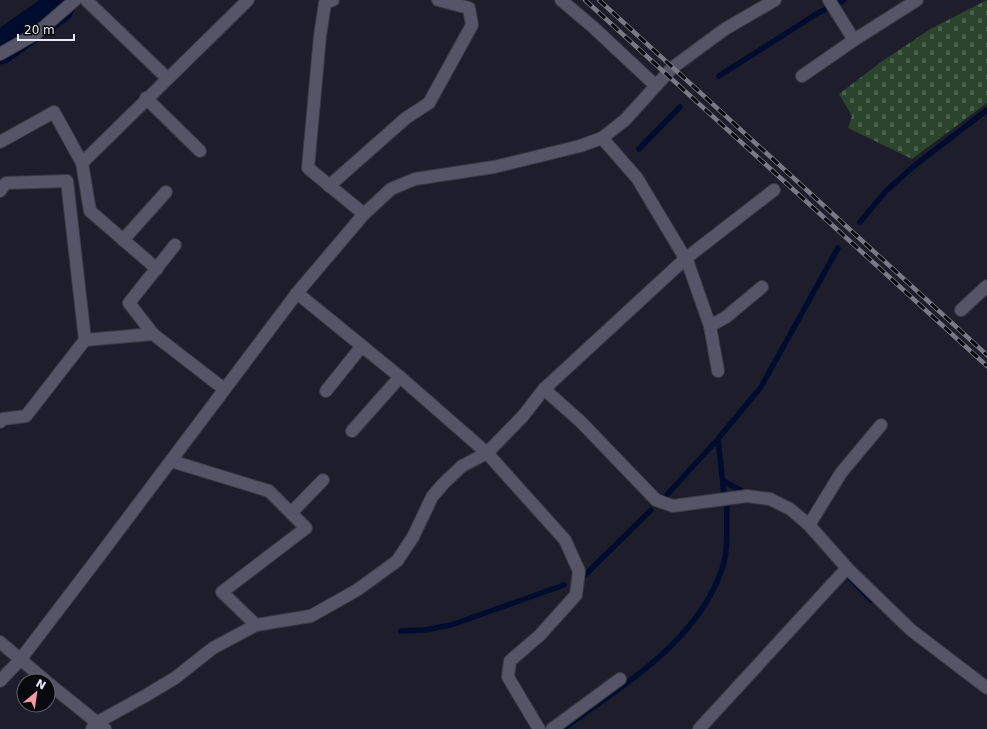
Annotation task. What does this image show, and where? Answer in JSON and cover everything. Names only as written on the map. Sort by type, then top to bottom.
[{"type":"street","points":[[0,54],[37,33],[75,0]]},
{"type":"street","points":[[86,0],[167,78]]},
{"type":"street","points":[[333,0],[325,3],[320,36],[308,168],[364,214]]},
{"type":"street","points":[[329,186],[406,118],[429,103],[472,25],[470,8],[438,0]]},
{"type":"street","points":[[561,0],[593,27],[656,86]]},
{"type":"street","points":[[0,681],[20,660],[297,293],[364,214],[391,189],[415,179],[494,167],[580,146],[602,138],[625,120],[672,68],[696,49],[775,0]]},
{"type":"street","points":[[829,0],[854,40]]},
{"type":"street","points":[[802,76],[854,40],[917,0]]},
{"type":"street","points":[[82,163],[244,1]]},
{"type":"street","points":[[146,98],[200,151]]},
{"type":"street","points":[[0,142],[54,112],[82,163],[90,211],[157,270]]},
{"type":"street","points":[[602,138],[637,178],[685,260],[710,326],[718,371]]},
{"type":"street","points":[[0,191],[6,183],[66,181],[85,340],[26,416],[3,418],[0,422]]},
{"type":"street","points":[[56,690],[98,727],[175,678],[214,648],[256,625],[312,616],[357,590],[397,561],[413,537],[432,498],[443,484],[462,466],[487,453],[523,416],[544,389],[685,260],[774,190]]},
{"type":"street","points":[[123,240],[166,192]]},
{"type":"street","points":[[175,245],[157,270],[129,303],[153,334],[224,389]]},
{"type":"street","points":[[961,310],[987,286]]},
{"type":"street","points":[[710,326],[726,317],[762,287]]},
{"type":"street","points":[[297,293],[400,377],[487,453],[565,540],[579,571],[576,595],[540,635],[510,661],[508,677],[539,729]]},
{"type":"street","points":[[85,340],[153,334]]},
{"type":"street","points":[[326,391],[362,346]]},
{"type":"street","points":[[352,431],[400,377]]},
{"type":"street","points":[[544,389],[581,422],[656,500],[673,506],[747,496],[770,499],[790,509],[809,525],[844,571],[912,630],[987,688]]},
{"type":"street","points":[[809,525],[842,472],[881,425]]},
{"type":"street","points":[[171,461],[269,491],[306,528],[222,592],[256,625]]},
{"type":"street","points":[[291,513],[323,480]]},
{"type":"street","points":[[699,729],[844,571]]},
{"type":"street","points":[[0,642],[36,673]]},
{"type":"street","points":[[552,729],[620,679]]},
{"type":"green space","points":[[987,0],[987,103],[912,159],[848,128],[852,116],[839,94],[881,62],[932,28]]},
{"type":"waterway","points":[[0,48],[58,7],[60,0]]},
{"type":"waterway","points":[[719,76],[818,13],[844,0]]},
{"type":"waterway","points":[[639,149],[680,107]]},
{"type":"waterway","points":[[860,222],[886,191],[914,166],[987,110]]},
{"type":"waterway","points":[[724,494],[718,439],[761,387],[838,248]]},
{"type":"waterway","points":[[664,498],[718,439]]},
{"type":"waterway","points":[[723,481],[742,491]]},
{"type":"waterway","points":[[563,729],[633,679],[676,641],[695,619],[710,595],[722,569],[726,554],[727,505]]},
{"type":"waterway","points":[[585,575],[651,510]]},
{"type":"waterway","points":[[844,572],[871,600]]},
{"type":"waterway","points":[[401,631],[425,630],[451,625],[564,585]]},
{"type":"railway","points":[[585,0],[987,366]]},
{"type":"railway","points":[[599,0],[987,355]]}]
